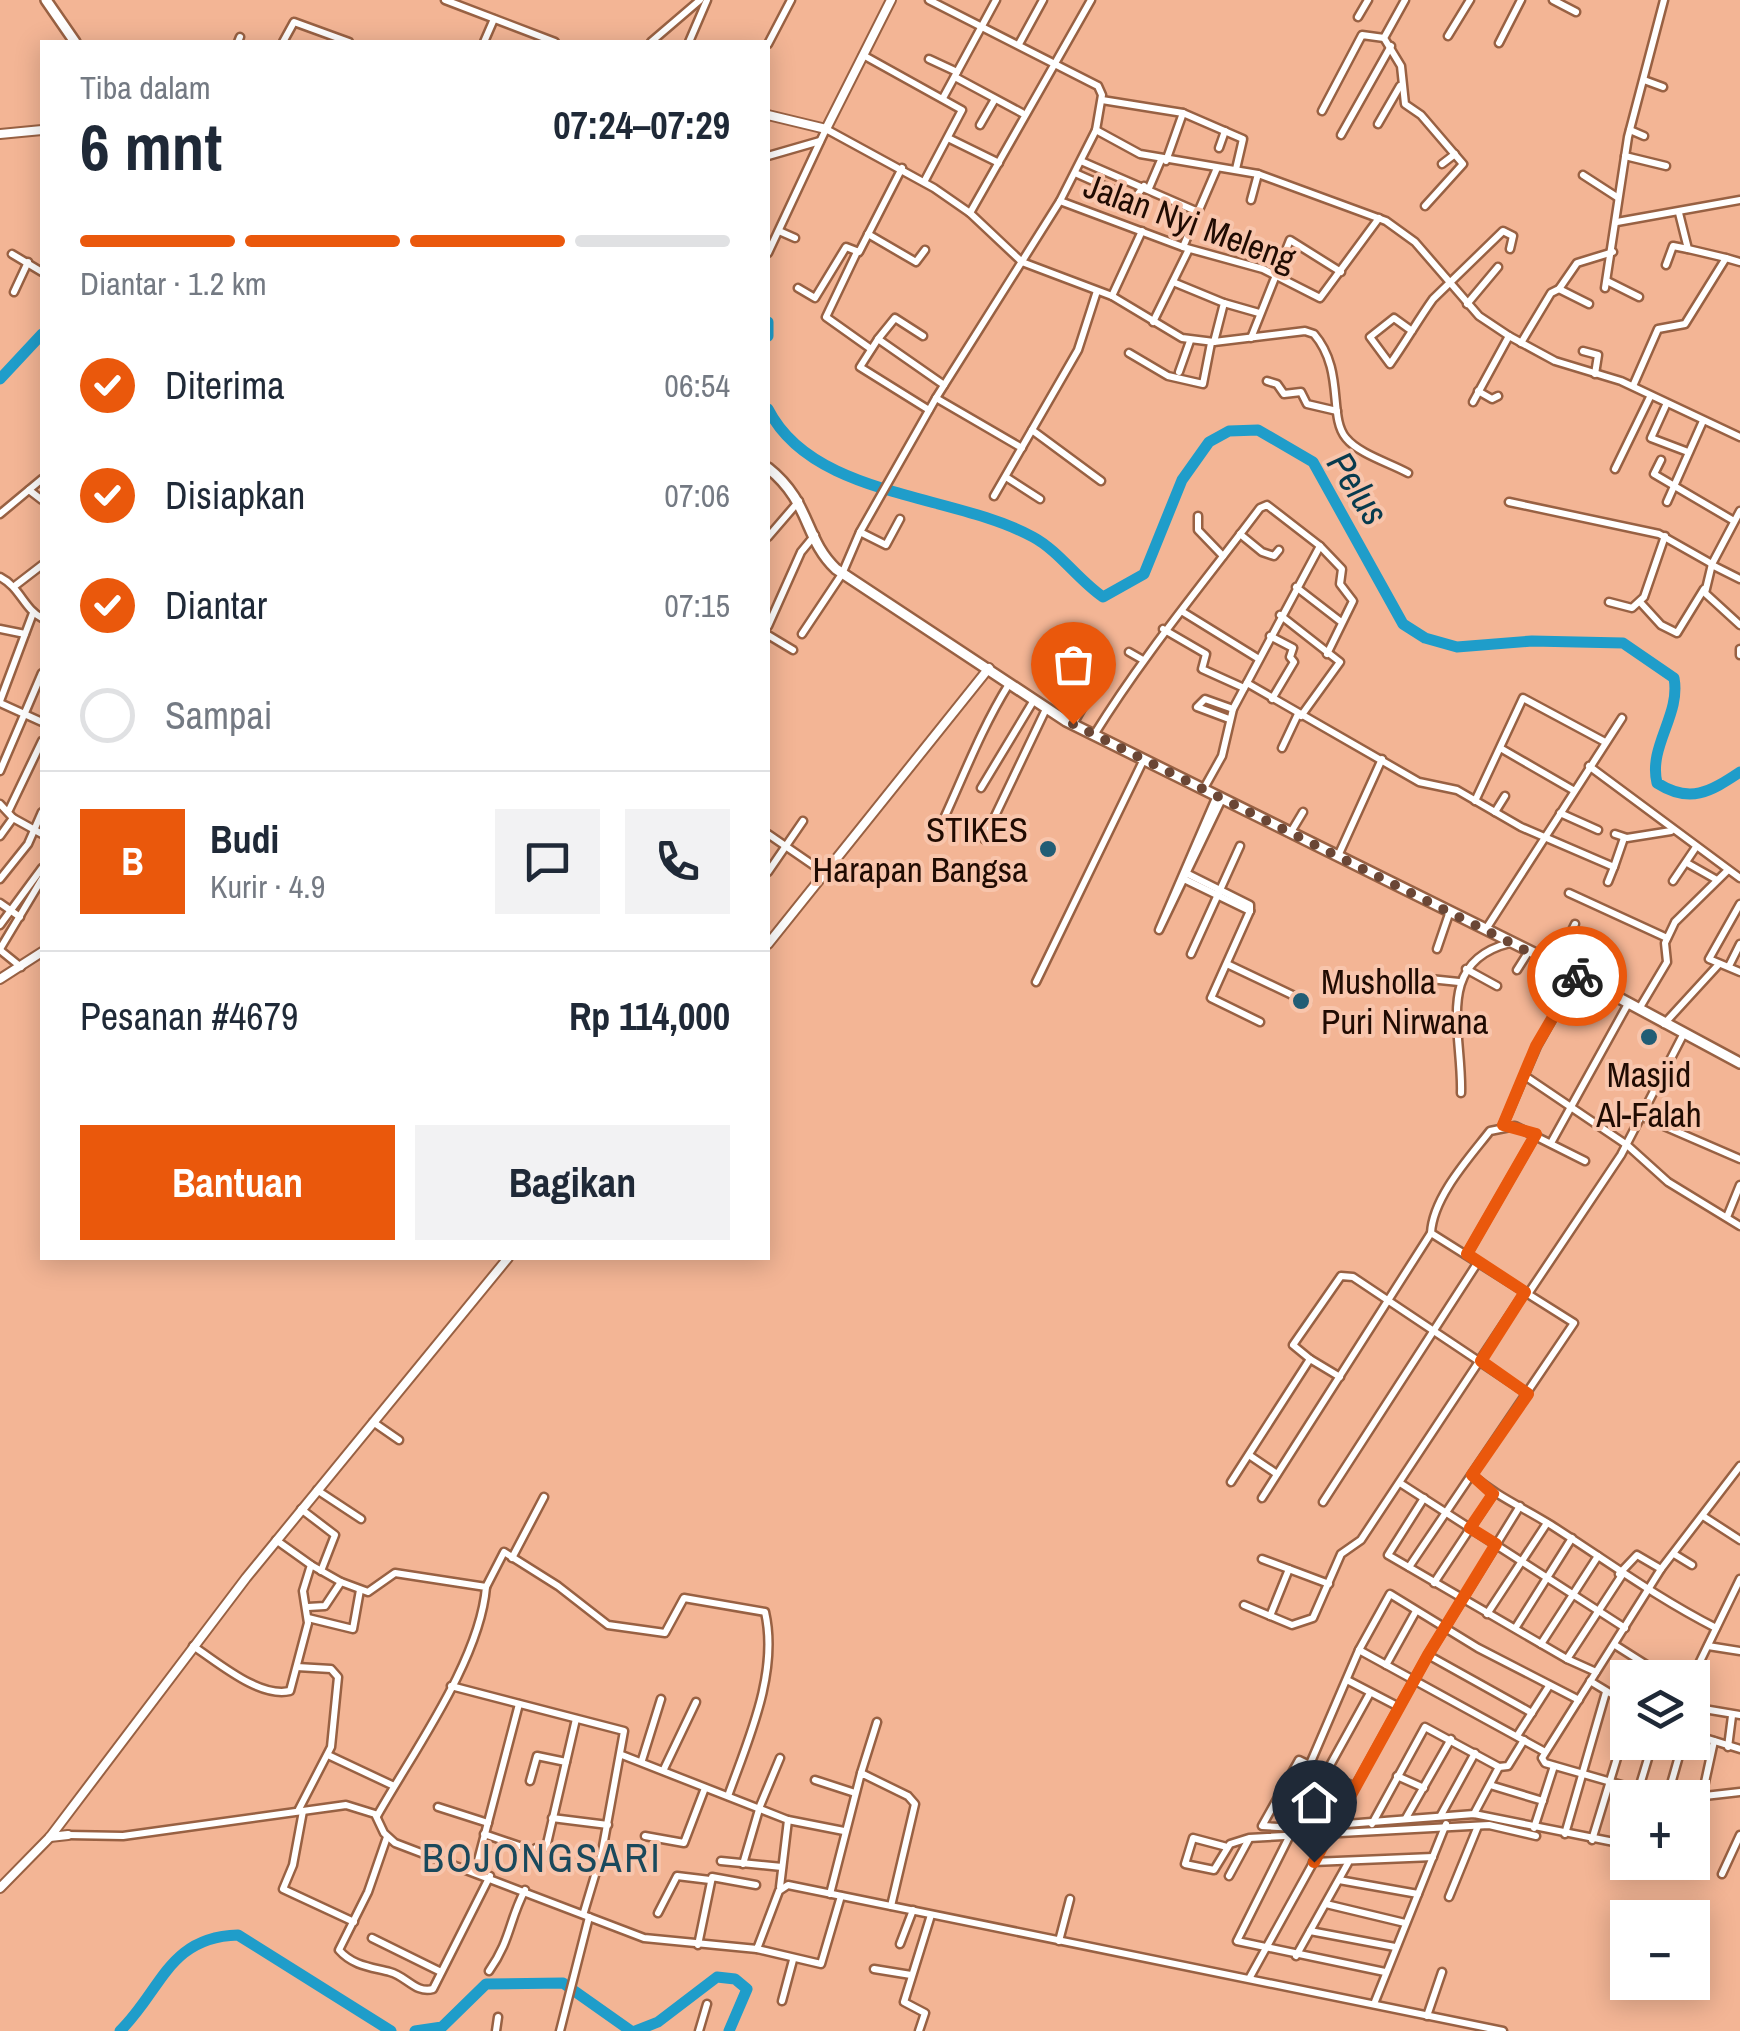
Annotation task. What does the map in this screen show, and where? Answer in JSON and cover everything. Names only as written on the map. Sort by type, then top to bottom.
[{"type":"main road","points":[[46,0],[74,40]]},
{"type":"main road","points":[[770,470],[800,501],[827,560],[842,574],[1046,709],[1219,799],[1486,929],[1526,955],[1556,964],[1575,980],[1740,1062]]},
{"type":"street","points":[[445,0],[538,40]]},
{"type":"street","points":[[654,40],[704,0]]},
{"type":"street","points":[[689,40],[704,0]]},
{"type":"street","points":[[770,40],[791,0]]},
{"type":"street","points":[[770,249],[891,0]]},
{"type":"street","points":[[802,634],[842,574],[860,532],[936,398],[1060,201],[1096,130],[1102,100],[1098,86],[929,0]]},
{"type":"street","points":[[942,98],[996,0]]},
{"type":"street","points":[[1018,44],[1043,0]]},
{"type":"street","points":[[972,209],[1091,0]]},
{"type":"street","points":[[1358,18],[1368,0]]},
{"type":"street","points":[[1384,38],[1405,0]]},
{"type":"street","points":[[1448,36],[1470,0]]},
{"type":"street","points":[[1498,43],[1521,0]]},
{"type":"street","points":[[1553,0],[1576,12]]},
{"type":"street","points":[[1639,297],[1606,284],[1630,130],[1664,0]]},
{"type":"street","points":[[485,40],[494,19]]},
{"type":"street","points":[[284,40],[294,22],[344,40]]},
{"type":"street","points":[[1322,112],[1362,35],[1384,38],[1401,66],[1405,104],[1463,166],[1425,206]]},
{"type":"street","points":[[1341,134],[1391,45]]},
{"type":"street","points":[[862,54],[962,110],[926,178]]},
{"type":"street","points":[[928,59],[1022,113]]},
{"type":"street","points":[[1644,80],[1663,87]]},
{"type":"street","points":[[1378,124],[1400,85]]},
{"type":"street","points":[[980,125],[995,99]]},
{"type":"street","points":[[1102,100],[1183,113],[1225,130],[1244,140],[1236,170]]},
{"type":"street","points":[[1075,174],[1134,198],[1164,160],[1183,113]]},
{"type":"street","points":[[770,115],[829,124],[926,178],[972,209],[1024,258],[1097,290],[1113,292],[1190,341],[1305,331],[1314,334],[1336,376],[1337,411],[1348,441],[1408,473]]},
{"type":"street","points":[[0,134],[40,130]]},
{"type":"street","points":[[1096,130],[1124,148],[1164,160],[1258,174],[1378,218],[1415,242],[1467,304],[1509,336],[1554,361],[1633,386],[1740,437]]},
{"type":"street","points":[[1219,148],[1225,130]]},
{"type":"street","points":[[1630,130],[1644,136]]},
{"type":"street","points":[[948,138],[999,163]]},
{"type":"street","points":[[770,155],[822,141]]},
{"type":"street","points":[[1442,164],[1455,154]]},
{"type":"street","points":[[1626,156],[1666,166]]},
{"type":"street","points":[[1081,161],[1196,212]]},
{"type":"street","points":[[870,349],[826,318],[902,168]]},
{"type":"street","points":[[1154,320],[1173,282],[1196,212],[1217,168]]},
{"type":"street","points":[[1251,200],[1258,174]]},
{"type":"street","points":[[1584,174],[1618,198]]},
{"type":"street","points":[[1617,222],[1679,214],[1740,200]]},
{"type":"street","name":"Jalan Nyi Meleng","points":[[1060,201],[1186,248],[1274,274],[1320,298],[1378,218]]},
{"type":"street","points":[[1679,214],[1688,248]]},
{"type":"street","points":[[779,231],[795,238]]},
{"type":"street","points":[[1113,292],[1142,231]]},
{"type":"street","points":[[1412,330],[1394,318],[1370,338],[1390,364],[1447,282],[1503,231],[1512,233],[1510,249]]},
{"type":"street","points":[[868,234],[916,262],[924,250]]},
{"type":"street","points":[[1253,334],[1274,274],[1292,240],[1341,272]]},
{"type":"street","points":[[1666,265],[1672,246],[1740,262]]},
{"type":"street","points":[[798,288],[815,298],[846,247],[857,252]]},
{"type":"street","points":[[1521,343],[1551,293],[1560,289],[1577,262],[1612,252]]},
{"type":"street","points":[[12,254],[40,271]]},
{"type":"street","points":[[1633,386],[1655,333],[1688,322],[1726,258]]},
{"type":"street","points":[[14,292],[28,262]]},
{"type":"street","points":[[1467,304],[1498,267]]},
{"type":"street","points":[[1173,282],[1224,304],[1259,313]]},
{"type":"street","points":[[1560,289],[1589,304]]},
{"type":"street","points":[[994,496],[1078,350],[1097,290]]},
{"type":"street","points":[[1129,353],[1168,376],[1203,384],[1224,304]]},
{"type":"street","points":[[923,336],[895,318],[860,367],[929,410]]},
{"type":"street","points":[[1473,402],[1509,336]]},
{"type":"street","points":[[878,339],[944,385]]},
{"type":"street","points":[[1179,372],[1190,341]]},
{"type":"street","points":[[1583,351],[1598,355],[1595,374]]},
{"type":"street","points":[[1267,382],[1277,384],[1284,394],[1301,392],[1307,404],[1337,411]]},
{"type":"street","points":[[1478,391],[1494,400],[1498,396]]},
{"type":"street","points":[[1615,469],[1650,397]]},
{"type":"street","points":[[936,398],[1022,448]]},
{"type":"street","points":[[1666,405],[1651,438],[1688,452]]},
{"type":"street","points":[[1668,502],[1703,422]]},
{"type":"street","points":[[1032,430],[1101,481]]},
{"type":"street","points":[[1661,460],[1654,474],[1676,485],[1732,526]]},
{"type":"street","points":[[1006,477],[1040,500]]},
{"type":"street","points":[[0,514],[40,480]]},
{"type":"street","points":[[28,490],[40,499]]},
{"type":"street","points":[[770,535],[800,501]]},
{"type":"street","points":[[1509,502],[1664,536],[1740,579]]},
{"type":"street","points":[[1094,735],[1163,629],[1183,612],[1264,504],[1320,546],[1343,574],[1340,584],[1353,598],[1327,654]]},
{"type":"street","points":[[1640,602],[1661,626],[1676,634],[1705,588],[1713,563],[1740,511]]},
{"type":"street","points":[[1198,516],[1198,530],[1223,556]]},
{"type":"street","points":[[860,532],[886,545],[900,519]]},
{"type":"street","points":[[1240,534],[1262,552],[1274,556],[1280,550]]},
{"type":"street","points":[[770,621],[802,552],[815,535]]},
{"type":"street","points":[[1610,602],[1632,608],[1640,602],[1664,536]]},
{"type":"street","points":[[1203,790],[1222,756],[1233,709],[1320,546]]},
{"type":"street","points":[[16,586],[40,567]]},
{"type":"street","points":[[0,577],[16,586],[33,613],[40,617]]},
{"type":"street","points":[[1296,587],[1340,622]]},
{"type":"street","points":[[1705,588],[1708,600],[1740,624]]},
{"type":"street","points":[[1183,612],[1259,658]]},
{"type":"street","points":[[33,613],[0,702],[40,721]]},
{"type":"street","points":[[1280,615],[1315,638],[1316,647],[1340,662],[1300,715],[1282,748]]},
{"type":"street","points":[[0,629],[25,634]]},
{"type":"street","points":[[1163,629],[1206,654],[1203,670],[1272,699],[1424,784],[1457,790],[1495,812],[1614,867]]},
{"type":"street","points":[[1270,636],[1293,648],[1290,658],[1294,662],[1272,699]]},
{"type":"street","points":[[770,637],[792,650]]},
{"type":"street","points":[[1129,652],[1143,660]]},
{"type":"street","points":[[770,942],[989,668]]},
{"type":"street","points":[[0,770],[40,677]]},
{"type":"street","points":[[1073,724],[1098,680]]},
{"type":"street","points":[[934,840],[984,738],[989,717],[1010,683]]},
{"type":"street","points":[[1230,719],[1197,706],[1205,698],[1233,709]]},
{"type":"street","points":[[1474,801],[1523,698],[1605,742]]},
{"type":"street","points":[[981,788],[1034,700]]},
{"type":"street","points":[[984,839],[1046,709]]},
{"type":"street","points":[[1486,929],[1622,718]]},
{"type":"street","points":[[0,836],[40,746]]},
{"type":"street","points":[[1502,749],[1573,790]]},
{"type":"street","points":[[1036,982],[1144,759]]},
{"type":"street","points":[[1338,856],[1382,759]]},
{"type":"street","points":[[1589,766],[1740,878]]},
{"type":"street","points":[[1495,812],[1505,796]]},
{"type":"street","points":[[1184,876],[1159,930],[1219,799]]},
{"type":"street","points":[[0,804],[39,832],[0,879]]},
{"type":"street","points":[[1290,833],[1304,812]]},
{"type":"street","points":[[1560,812],[1598,830]]},
{"type":"street","points":[[770,869],[803,820]]},
{"type":"street","points":[[1608,882],[1619,836],[1671,830]]},
{"type":"street","points":[[770,835],[826,874]]},
{"type":"street","points":[[1191,954],[1240,846]]},
{"type":"street","points":[[1673,880],[1696,847]]},
{"type":"street","points":[[1687,863],[1717,880]]},
{"type":"street","points":[[0,925],[5,913],[40,870]]},
{"type":"street","points":[[1639,1009],[1666,962],[1666,938],[1683,912],[1728,870]]},
{"type":"street","points":[[1184,876],[1250,911],[1212,994],[1213,1002],[1260,1022]]},
{"type":"street","points":[[22,968],[0,950],[40,882]]},
{"type":"street","points":[[1569,894],[1666,938]]},
{"type":"street","points":[[0,903],[5,913],[18,920]]},
{"type":"street","points":[[1664,1024],[1716,962],[1740,904]]},
{"type":"street","points":[[1437,950],[1450,911]]},
{"type":"street","points":[[1556,964],[1575,924]]},
{"type":"street","points":[[1460,1094],[1459,982],[1484,952],[1511,942]]},
{"type":"street","points":[[1716,962],[1736,971],[1740,944]]},
{"type":"street","points":[[2,974],[22,968],[40,954]]},
{"type":"street","points":[[1517,970],[1526,955]]},
{"type":"street","points":[[1227,964],[1307,1002]]},
{"type":"street","points":[[1469,971],[1497,986]]},
{"type":"street","points":[[1430,979],[1459,982]]},
{"type":"street","points":[[1503,1125],[1536,1046],[1575,980]]},
{"type":"street","points":[[1552,1143],[1626,1006]]},
{"type":"street","points":[[1244,1606],[1292,1626],[1313,1618],[1342,1554],[1361,1540],[1627,1145],[1683,1035]]},
{"type":"street","points":[[1525,1076],[1627,1145],[1662,1178],[1740,1226]]},
{"type":"street","points":[[1642,1117],[1740,1159]]},
{"type":"street","points":[[1262,1498],[1431,1233],[1436,1212],[1451,1186],[1490,1131],[1503,1125],[1536,1134],[1585,1161]]},
{"type":"street","points":[[1467,1254],[1536,1134]]},
{"type":"street","points":[[1727,1217],[1740,1184]]},
{"type":"street","points":[[1409,1567],[1574,1323],[1431,1233]]},
{"type":"street","points":[[0,1888],[50,1837],[276,1540],[506,1260]]},
{"type":"street","points":[[1322,1502],[1478,1262]]},
{"type":"street","points":[[1340,1377],[1292,1345],[1340,1276],[1353,1277],[1528,1394]]},
{"type":"street","points":[[1231,1482],[1310,1359]]},
{"type":"street","points":[[372,1421],[399,1440]]},
{"type":"street","points":[[1250,1455],[1277,1474]]},
{"type":"street","points":[[1592,1840],[1610,1783],[1543,1762],[1546,1752],[1661,1569],[1740,1466]]},
{"type":"street","points":[[1472,1475],[1493,1494],[1572,1538],[1620,1575],[1716,1628]]},
{"type":"street","points":[[1400,1483],[1625,1628]]},
{"type":"street","points":[[317,1490],[361,1519]]},
{"type":"street","points":[[1434,1582],[1493,1494]]},
{"type":"street","points":[[512,1558],[544,1497]]},
{"type":"street","points":[[1424,1498],[1387,1552],[1567,1660],[1596,1672]]},
{"type":"street","points":[[1250,1977],[1444,1627],[1520,1506]]},
{"type":"street","points":[[302,1508],[335,1535],[321,1571]]},
{"type":"street","points":[[1703,1516],[1740,1540]]},
{"type":"street","points":[[1487,1614],[1548,1523]]},
{"type":"street","points":[[1516,1627],[1572,1538]]},
{"type":"street","points":[[276,1540],[321,1571],[360,1590],[370,1592],[400,1572],[486,1587]]},
{"type":"street","points":[[377,1816],[450,1686],[503,1552],[558,1586],[602,1622],[626,1630],[665,1634],[684,1598],[765,1612],[766,1658],[759,1710],[728,1796]]},
{"type":"street","points":[[1567,1660],[1637,1554],[1661,1569]]},
{"type":"street","points":[[1674,1554],[1692,1565]]},
{"type":"street","points":[[1540,1644],[1598,1556]]},
{"type":"street","points":[[1262,1559],[1328,1584]]},
{"type":"street","points":[[193,1646],[238,1674],[282,1692],[291,1690],[308,1618],[304,1590],[311,1565]]},
{"type":"street","points":[[1270,1616],[1290,1569]]},
{"type":"street","points":[[1701,1660],[1740,1579]]},
{"type":"street","points":[[308,1608],[325,1606],[341,1582]]},
{"type":"street","points":[[308,1618],[353,1629],[360,1590]]},
{"type":"street","points":[[1310,1764],[1359,1650],[1390,1594],[1578,1700]]},
{"type":"street","points":[[1386,1665],[1416,1610]]},
{"type":"street","points":[[1615,1645],[1639,1660]]},
{"type":"street","points":[[1708,1646],[1740,1651]]},
{"type":"street","points":[[1359,1650],[1546,1752]]},
{"type":"street","points":[[1428,1655],[1532,1713]]},
{"type":"street","points":[[296,1667],[331,1669],[338,1674],[338,1711],[328,1756],[300,1812],[294,1865],[283,1889],[354,1922]]},
{"type":"street","points":[[1346,1680],[1399,1707]]},
{"type":"street","points":[[1590,1682],[1610,1694]]},
{"type":"street","points":[[450,1686],[623,1729],[622,1756],[608,1825],[560,2031]]},
{"type":"street","points":[[1372,1824],[1423,1729],[1452,1739],[1499,1767],[1508,1766],[1549,1686]]},
{"type":"street","points":[[1565,1834],[1606,1692]]},
{"type":"street","points":[[1296,1828],[1370,1693]]},
{"type":"street","points":[[642,1760],[660,1699]]},
{"type":"street","points":[[664,1769],[696,1702]]},
{"type":"street","points":[[475,1872],[519,1704]]},
{"type":"street","points":[[1710,1710],[1736,1715],[1728,1747]]},
{"type":"street","points":[[484,1834],[535,1849],[548,1846],[576,1719]]},
{"type":"street","points":[[830,1894],[860,1773],[878,1722]]},
{"type":"street","points":[[1406,1818],[1452,1739]]},
{"type":"street","points":[[1710,1740],[1740,1749]]},
{"type":"street","points":[[1705,1780],[1714,1741]]},
{"type":"street","points":[[1374,2004],[1446,1826],[1443,1815],[1476,1753]]},
{"type":"street","points":[[328,1756],[394,1786]]},
{"type":"street","points":[[530,1781],[537,1756],[566,1762]]},
{"type":"street","points":[[622,1756],[642,1760],[788,1820],[844,1832]]},
{"type":"street","points":[[743,1864],[760,1806],[780,1758]]},
{"type":"street","points":[[1355,1788],[1310,1764],[1296,1763],[1262,1823],[1267,1828],[1296,1828],[1474,1814],[1535,1832]]},
{"type":"street","points":[[1535,1832],[1554,1766]]},
{"type":"street","points":[[1474,1814],[1499,1767]]},
{"type":"street","points":[[860,1773],[908,1796],[915,1804],[890,1906]]},
{"type":"street","points":[[1397,1776],[1424,1788]]},
{"type":"street","points":[[816,1780],[855,1793]]},
{"type":"street","points":[[1490,1785],[1543,1801]]},
{"type":"street","points":[[645,1836],[684,1843],[704,1788]]},
{"type":"street","points":[[1710,1795],[1740,1792]]},
{"type":"street","points":[[50,1837],[123,1836],[346,1805],[377,1816],[386,1837],[354,1922],[339,1948],[341,1954],[429,1992],[490,1876]]},
{"type":"street","points":[[438,1807],[488,1823]]},
{"type":"street","points":[[552,1818],[608,1825]]},
{"type":"street","points":[[757,1949],[780,1889],[788,1820]]},
{"type":"street","points":[[60,1824],[68,1835]]},
{"type":"street","points":[[1227,1847],[1214,1870],[1184,1864],[1193,1838],[1227,1847],[1249,1838],[1478,1826],[1610,1840]]},
{"type":"street","points":[[1449,1897],[1478,1826]]},
{"type":"street","points":[[1722,1874],[1736,1852],[1740,1835]]},
{"type":"street","points":[[1290,1836],[1236,1937],[1241,1943],[1265,1949],[1385,1972]]},
{"type":"street","points":[[386,1837],[644,1938],[757,1949],[816,1966],[823,1962],[841,1896]]},
{"type":"street","points":[[1229,1876],[1249,1838]]},
{"type":"street","points":[[1314,1862],[1434,1856]]},
{"type":"street","points":[[721,1861],[782,1867]]},
{"type":"street","points":[[1296,1956],[1349,1862]]},
{"type":"street","points":[[658,1913],[677,1876],[710,1880]]},
{"type":"street","points":[[698,1946],[710,1880],[714,1876],[756,1885]]},
{"type":"street","points":[[1339,1880],[1418,1894]]},
{"type":"street","points":[[780,1889],[788,1885],[1503,2031]]},
{"type":"street","points":[[489,1970],[510,1940],[513,1913],[525,1890]]},
{"type":"street","points":[[1059,1940],[1070,1899]]},
{"type":"street","points":[[1326,1904],[1405,1923]]},
{"type":"street","points":[[900,1944],[913,1910]]},
{"type":"street","points":[[919,2031],[924,2012],[904,2002],[932,1915]]},
{"type":"street","points":[[1310,1931],[1395,1947]]},
{"type":"street","points":[[372,1938],[441,1972]]},
{"type":"street","points":[[782,2001],[793,1960]]},
{"type":"street","points":[[874,1970],[912,1975]]},
{"type":"street","points":[[1427,2016],[1442,1972]]},
{"type":"street","points":[[699,2031],[707,2004]]},
{"type":"street","points":[[496,2031],[498,2018]]},
{"type":"waterway","name":"Pelus","points":[[0,379],[40,336]]},
{"type":"waterway","name":"Pelus","points":[[770,412],[789,438],[817,460],[887,490],[964,511],[1033,537],[1103,597],[1144,574],[1182,480],[1209,442],[1229,431],[1258,430],[1313,462],[1403,624],[1425,638],[1457,647],[1532,641],[1623,643],[1674,678],[1673,705],[1657,756],[1657,783],[1680,793],[1700,793],[1740,772]]},
{"type":"waterway","points":[[120,2031],[181,1955],[215,1938],[238,1935],[391,2031]]},
{"type":"waterway","points":[[635,2031],[658,2022],[717,1977],[735,1979],[747,1989],[729,2031]]},
{"type":"waterway","points":[[415,2031],[442,2027],[486,1984],[563,1983],[631,2031]]},
{"type":"way so far","points":[[1073,724],[1577,976]]},
{"type":"place","name":"STIKES Harapan Bangsa","points":[[1048,849]]},
{"type":"place","name":"Musholla Puri Nirwana","points":[[1301,1001]]},
{"type":"place","name":"Masjid Al-Falah","points":[[1649,1037]]},
{"type":"district","name":"BOJONGSARI","points":[[542,1857]]},
{"type":"route","points":[[1314,1862],[1428,1655],[1496,1544],[1470,1528],[1493,1494],[1472,1475],[1528,1394],[1481,1361],[1525,1292],[1467,1254],[1536,1134],[1503,1125],[1536,1046],[1577,976]]}]
